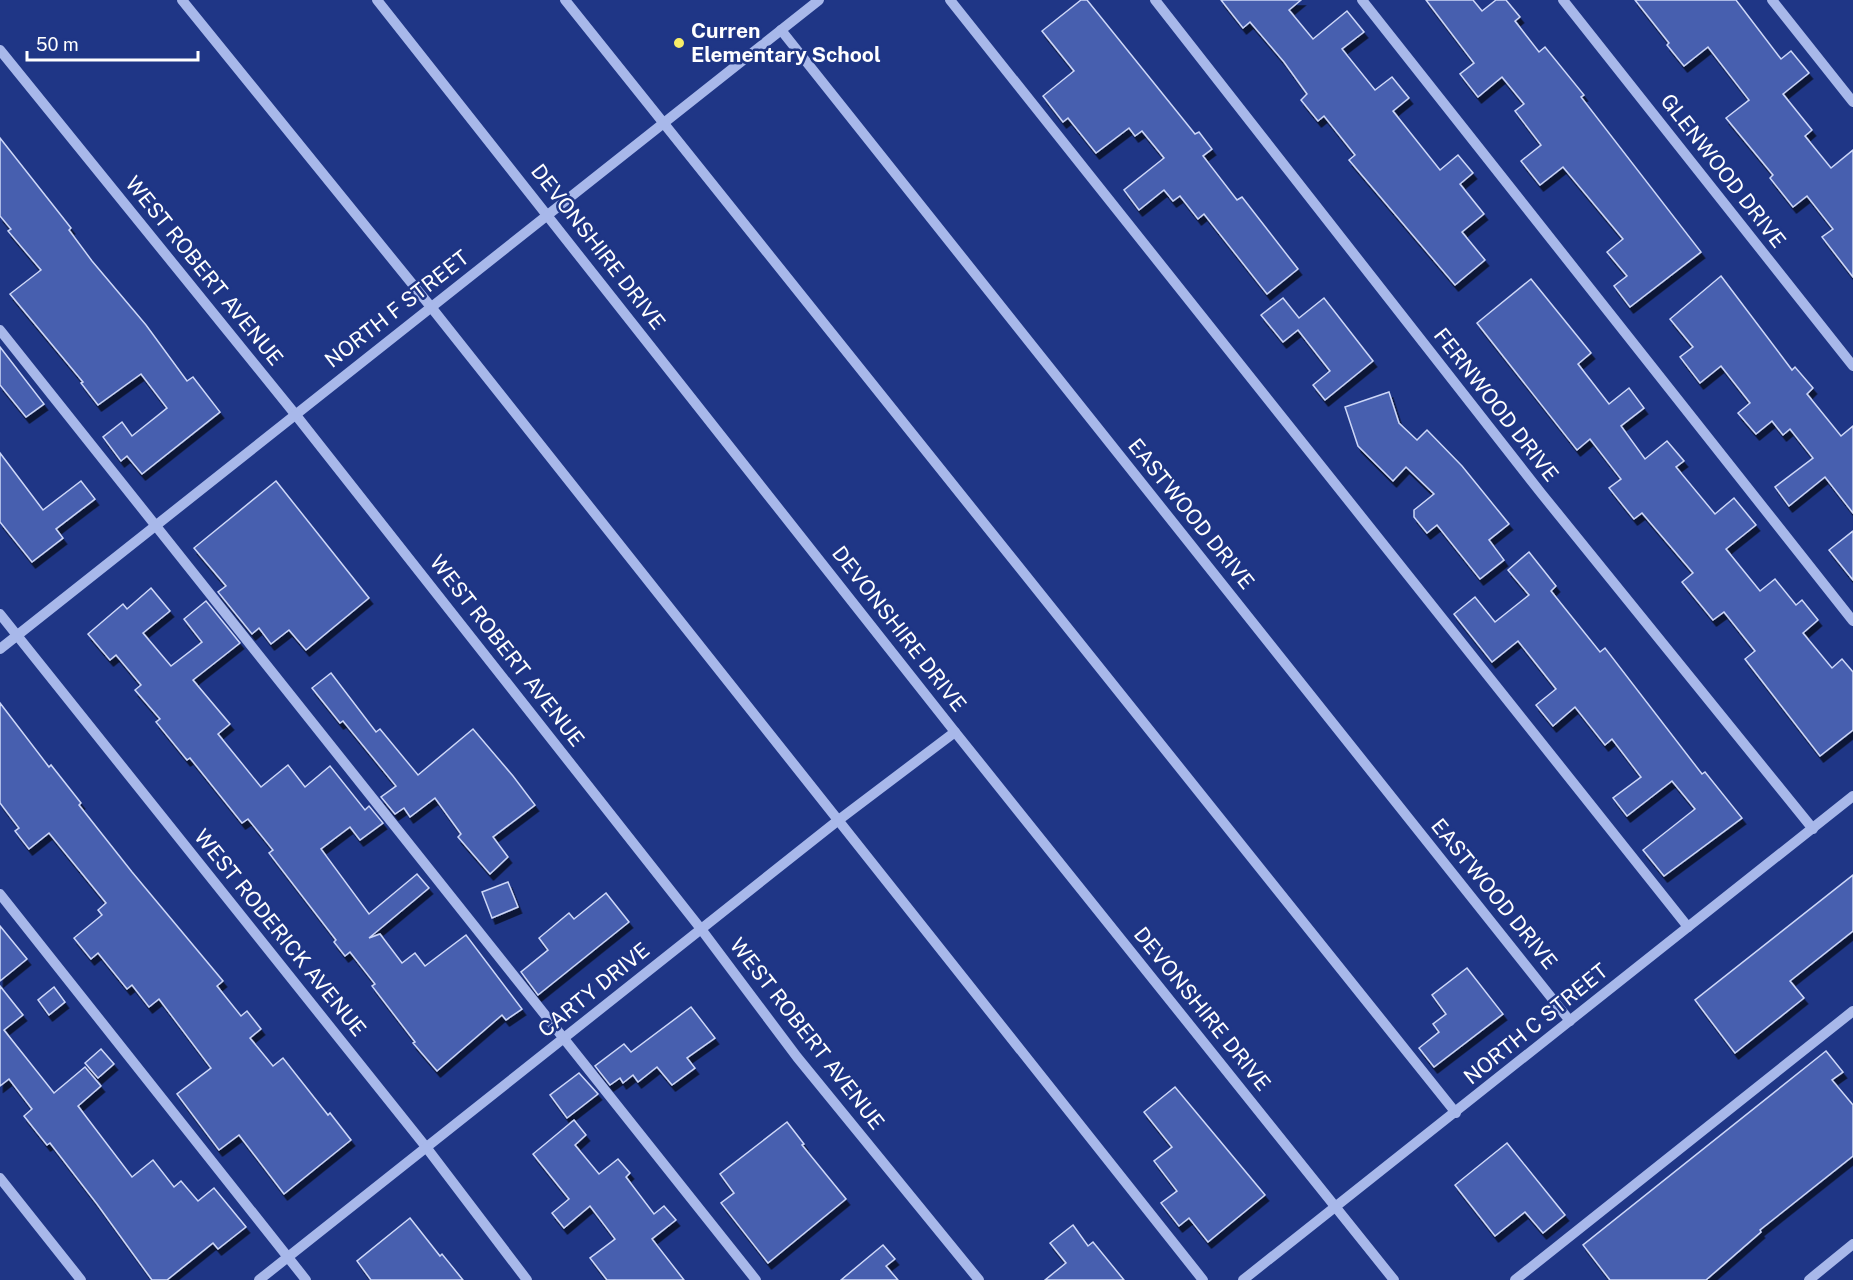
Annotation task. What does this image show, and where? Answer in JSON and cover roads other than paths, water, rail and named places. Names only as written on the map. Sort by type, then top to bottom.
[{"type":"street","points":[[182,0],[431,308],[836,822],[1203,1280]]},
{"type":"street","name":"DEVONSHIRE DRIVE","points":[[377,0],[955,732],[1394,1280]]},
{"type":"street","points":[[565,0],[666,122],[1456,1113]]},
{"type":"street","name":"NORTH F STREET","points":[[0,649],[819,0]]},
{"type":"street","points":[[950,0],[1688,927]]},
{"type":"street","name":"FERNWOOD DRIVE","points":[[1155,0],[1541,494],[1813,829]]},
{"type":"street","points":[[1362,0],[1853,621]]},
{"type":"street","name":"GLENWOOD DRIVE","points":[[1563,0],[1853,366]]},
{"type":"street","points":[[1772,0],[1853,102]]},
{"type":"street","name":"EASTWOOD DRIVE","points":[[781,30],[1570,1022]]},
{"type":"street","name":"WEST ROBERT AVENUE","points":[[0,50],[295,414],[701,929],[797,1057],[979,1280]]},
{"type":"street","points":[[0,330],[158,525],[756,1280]]},
{"type":"street","name":"WEST RODERICK AVENUE","points":[[0,614],[426,1148],[527,1280]]},
{"type":"street","name":"CARTY DRIVE","points":[[259,1280],[836,822],[955,732]]},
{"type":"street","name":"NORTH C STREET","points":[[1243,1280],[1853,796]]},
{"type":"street","points":[[0,894],[306,1280]]},
{"type":"street","points":[[1515,1280],[1853,1011]]},
{"type":"street","points":[[0,1178],[81,1280]]},
{"type":"street","points":[[1809,1280],[1853,1244]]},
{"type":"place","name":"Curren Elementary School","points":[[679,43]]}]
